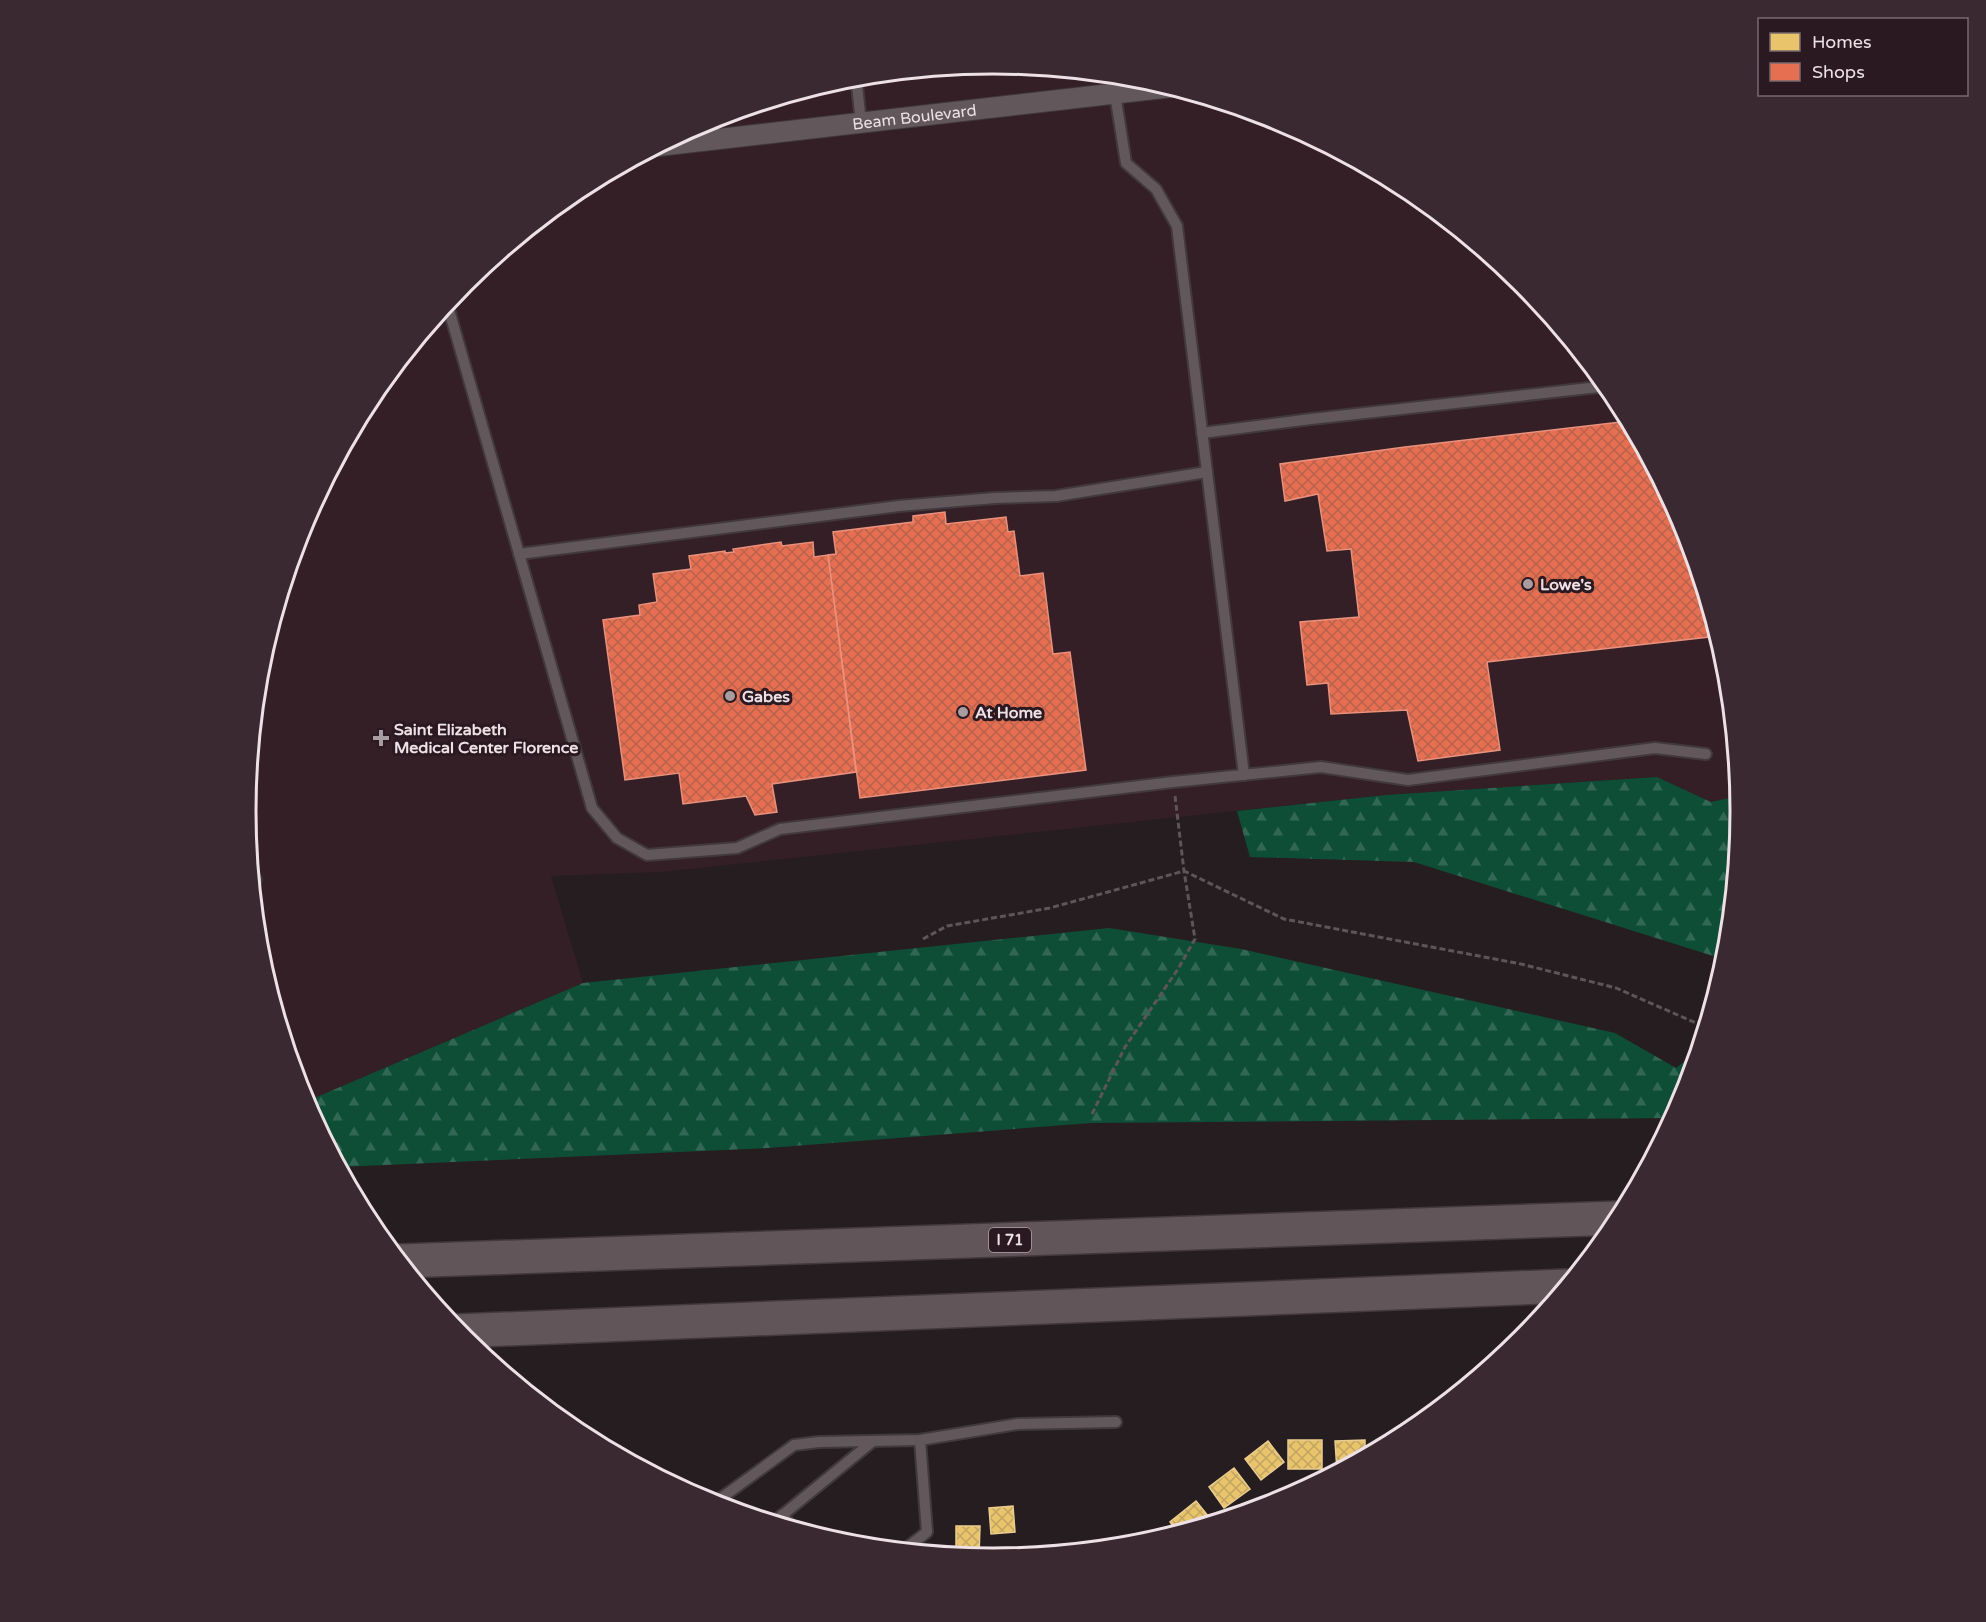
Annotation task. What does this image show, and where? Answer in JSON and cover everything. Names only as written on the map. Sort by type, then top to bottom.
[{"type":"highway","name":"I 71","points":[[409,1262],[1608,1218]]},
{"type":"highway","points":[[471,1330],[1556,1286]]},
{"type":"street","name":"Beam Boulevard","points":[[682,143],[1146,90]]},
{"type":"lane","points":[[857,87],[861,123]]},
{"type":"lane","points":[[1115,94],[1126,163],[1156,189],[1177,226],[1244,775]]},
{"type":"lane","points":[[450,313],[592,808],[617,838],[647,855],[737,848],[780,829],[1173,782],[1321,767],[1408,780],[1655,748],[1706,754]]},
{"type":"lane","points":[[1202,433],[1596,387]]},
{"type":"lane","points":[[519,554],[899,506],[995,498],[1056,496],[1207,472]]},
{"type":"lane","points":[[723,1497],[794,1445],[819,1442],[920,1440],[1018,1424],[1116,1422]]},
{"type":"lane","points":[[912,1544],[927,1532],[920,1440]]},
{"type":"lane","points":[[781,1517],[873,1441]]},
{"type":"path","points":[[1092,1114],[1125,1047],[1178,969],[1195,939],[1173,782]]},
{"type":"path","points":[[923,939],[947,926],[1050,908],[1184,871],[1284,919],[1521,964],[1616,988],[1696,1023],[1699,1022]]},
{"type":"shaded area","points":[[993,74],[1041,75],[1137,88],[1230,113],[1275,130],[1362,172],[1403,198],[1442,226],[1514,290],[1578,362],[1606,401],[1632,442],[1674,529],[1705,620],[1716,667],[1724,715],[1730,798],[1712,802],[1657,777],[1386,795],[661,872],[551,876],[583,983],[314,1098],[295,1048],[281,1002],[262,907],[255,811],[262,715],[281,620],[312,529],[354,442],[408,362],[472,290],[544,226],[624,172],[711,130],[802,99],[849,88],[945,75]]},
{"type":"green space","points":[[1657,777],[1711,802],[1730,798],[1729,859],[1716,957],[1414,862],[1250,857],[1237,811],[1386,795]]},
{"type":"green space","points":[[1109,928],[1241,949],[1615,1033],[1676,1068],[1687,1060],[1663,1118],[1091,1123],[768,1148],[347,1167],[314,1098],[583,983]]},
{"type":"building: Homes","points":[[1288,1440],[1322,1440],[1322,1469],[1288,1469]]},
{"type":"building: Homes","points":[[1365,1440],[1365,1448],[1336,1463],[1335,1441]]},
{"type":"building: Homes","points":[[1268,1441],[1284,1462],[1261,1480],[1245,1459]]},
{"type":"building: Homes","points":[[1234,1468],[1250,1489],[1224,1508],[1209,1487]]},
{"type":"building: Homes","points":[[1196,1501],[1208,1516],[1173,1526],[1170,1522]]},
{"type":"building: Homes","points":[[1013,1506],[1015,1532],[991,1534],[989,1508]]},
{"type":"building: Homes","points":[[956,1526],[980,1526],[979,1548],[956,1547]]},
{"type":"building: Shops","name":"Lowe's","points":[[1619,422],[1654,485],[1674,529],[1691,574],[1709,637],[1487,662],[1500,750],[1418,761],[1407,710],[1331,714],[1328,683],[1307,685],[1300,622],[1359,617],[1351,549],[1327,551],[1318,494],[1285,501],[1280,464]]},
{"type":"building: Shops","name":"At Home","points":[[945,512],[946,524],[1006,517],[1008,532],[1014,531],[1020,576],[1043,573],[1053,654],[1070,652],[1086,770],[860,798],[828,555],[836,554],[833,532],[913,522],[913,516]]},
{"type":"building: Shops","name":"Gabes","points":[[781,542],[782,546],[813,542],[814,557],[828,555],[856,772],[772,784],[777,812],[755,815],[746,796],[683,804],[679,773],[625,780],[603,620],[640,615],[639,605],[657,602],[653,574],[691,569],[689,556],[734,552],[733,549]]},
{"type":"place","name":"Lowe's","points":[[1528,584]]},
{"type":"place","name":"Gabes","points":[[730,696]]},
{"type":"place","name":"At Home","points":[[963,712]]},
{"type":"place","name":"Saint Elizabeth Medical Center Florence","points":[[381,738]]}]
